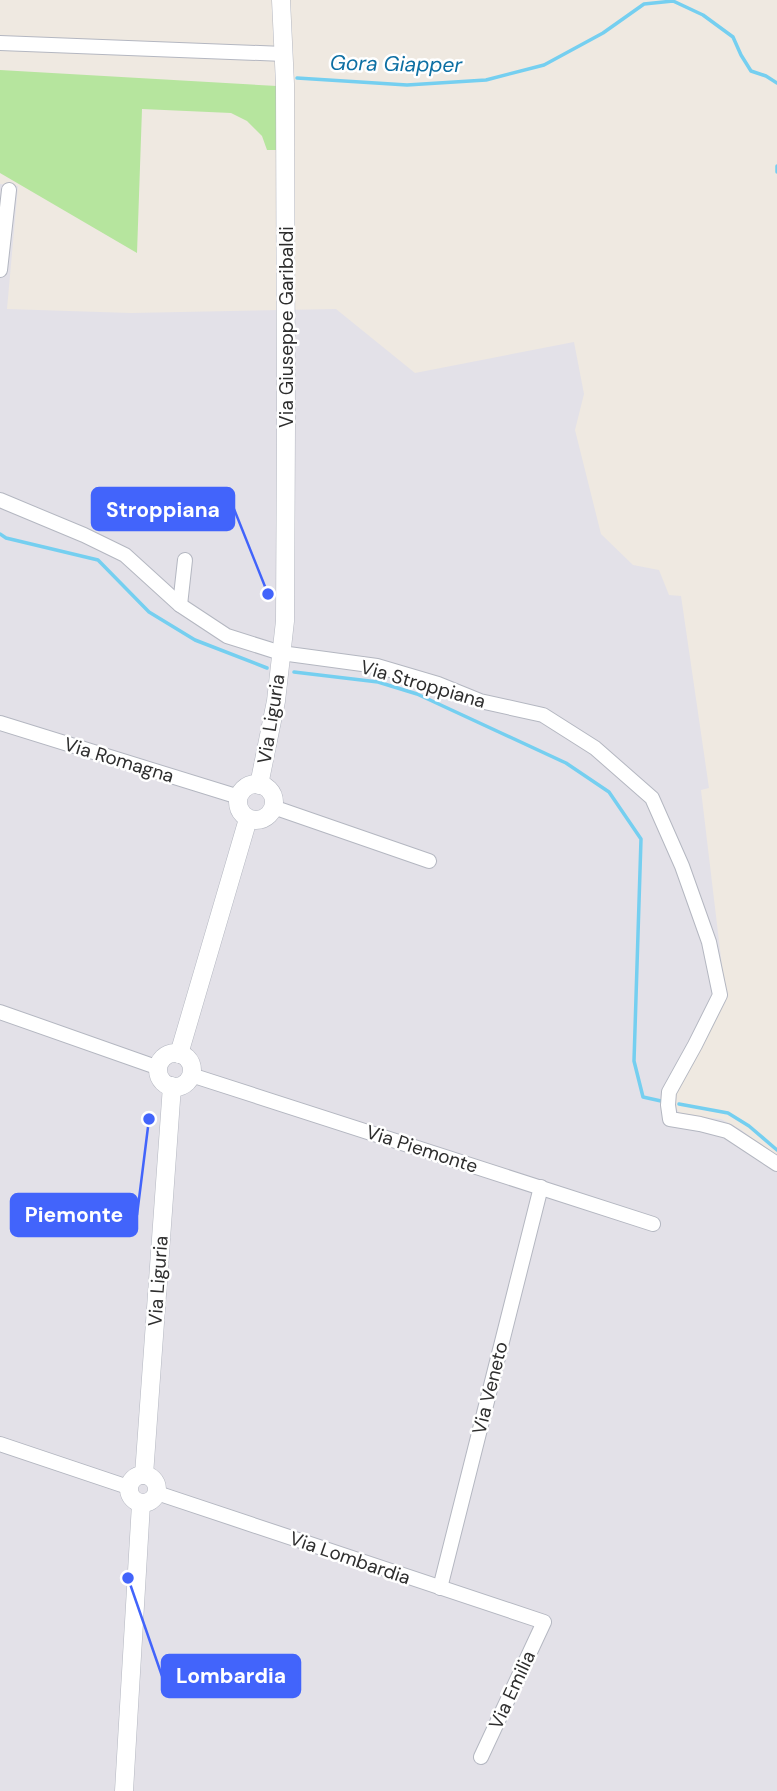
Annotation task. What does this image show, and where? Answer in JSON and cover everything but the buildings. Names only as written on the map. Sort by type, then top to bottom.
[{"type":"street","name":"Via Giuseppe Garibaldi","points":[[281,0],[284,68],[286,437],[285,621],[281,653]]},
{"type":"street","points":[[0,43],[284,68]]},
{"type":"street","points":[[0,270],[9,190]]},
{"type":"street","name":"Via Stroppiana","points":[[0,500],[125,555],[180,605],[227,636],[281,653],[377,666],[438,684],[480,701],[543,715],[596,748],[652,797],[682,866],[709,942],[720,995],[669,1092],[670,1119],[727,1131],[777,1164]]},
{"type":"street","points":[[180,605],[185,560]]},
{"type":"street","name":"Via Liguria","points":[[260,785],[276,701],[281,653]]},
{"type":"street","name":"Via Romagna","points":[[0,723],[239,797]]},
{"type":"street","points":[[260,785],[267,788],[272,795],[273,807],[265,817],[257,820],[240,812],[238,802],[241,792],[249,786],[260,785]]},
{"type":"street","points":[[273,807],[429,861]]},
{"type":"street","points":[[179,1054],[248,818]]},
{"type":"street","points":[[0,1012],[159,1068]]},
{"type":"street","points":[[179,1054],[190,1063],[191,1075],[186,1083],[177,1087],[163,1081],[159,1068],[168,1055],[179,1054]]},
{"type":"street","name":"Via Piemonte","points":[[191,1075],[653,1224]]},
{"type":"street","name":"Via Liguria","points":[[144,1475],[172,1086]]},
{"type":"street","name":"Via Veneto","points":[[440,1588],[541,1187]]},
{"type":"street","points":[[0,1444],[128,1487]]},
{"type":"street","points":[[144,1475],[155,1482],[157,1493],[153,1500],[141,1504],[133,1499],[128,1487],[136,1476],[144,1475]]},
{"type":"street","name":"Via Lombardia","points":[[157,1493],[544,1622]]},
{"type":"street","points":[[124,1791],[141,1504]]},
{"type":"street","name":"Via Emilia","points":[[481,1757],[544,1622]]},
{"type":"shaded area","points":[[0,184],[18,186],[7,309],[131,313],[336,309],[415,373],[574,342],[584,394],[575,430],[601,534],[633,565],[659,570],[669,595],[681,596],[709,788],[701,790],[726,1000],[675,1089],[675,1107],[681,1115],[721,1119],[740,1129],[777,1157],[777,1791],[0,1791]]},
{"type":"green space","points":[[0,70],[277,86],[278,150],[267,150],[262,136],[247,121],[231,113],[142,109],[137,253],[0,173]]},
{"type":"waterway","name":"Gora Giapper","points":[[297,78],[407,85],[486,80],[544,65],[603,33],[644,4],[673,1],[703,15],[733,37],[751,71],[777,83]]},
{"type":"waterway","name":"Gora Giapper","points":[[777,166],[777,172]]},
{"type":"waterway","points":[[0,534],[6,538],[98,560],[149,612],[195,640],[267,668]]},
{"type":"waterway","points":[[294,672],[378,682],[417,694],[566,763],[609,792],[641,839],[634,1061],[643,1097],[661,1101]]},
{"type":"waterway","points":[[679,1104],[728,1113],[749,1126],[777,1150]]},
{"type":"place","name":"Stroppiana","points":[[268,594]]},
{"type":"place","name":"Piemonte","points":[[149,1119]]},
{"type":"place","name":"Lombardia","points":[[128,1578]]}]
